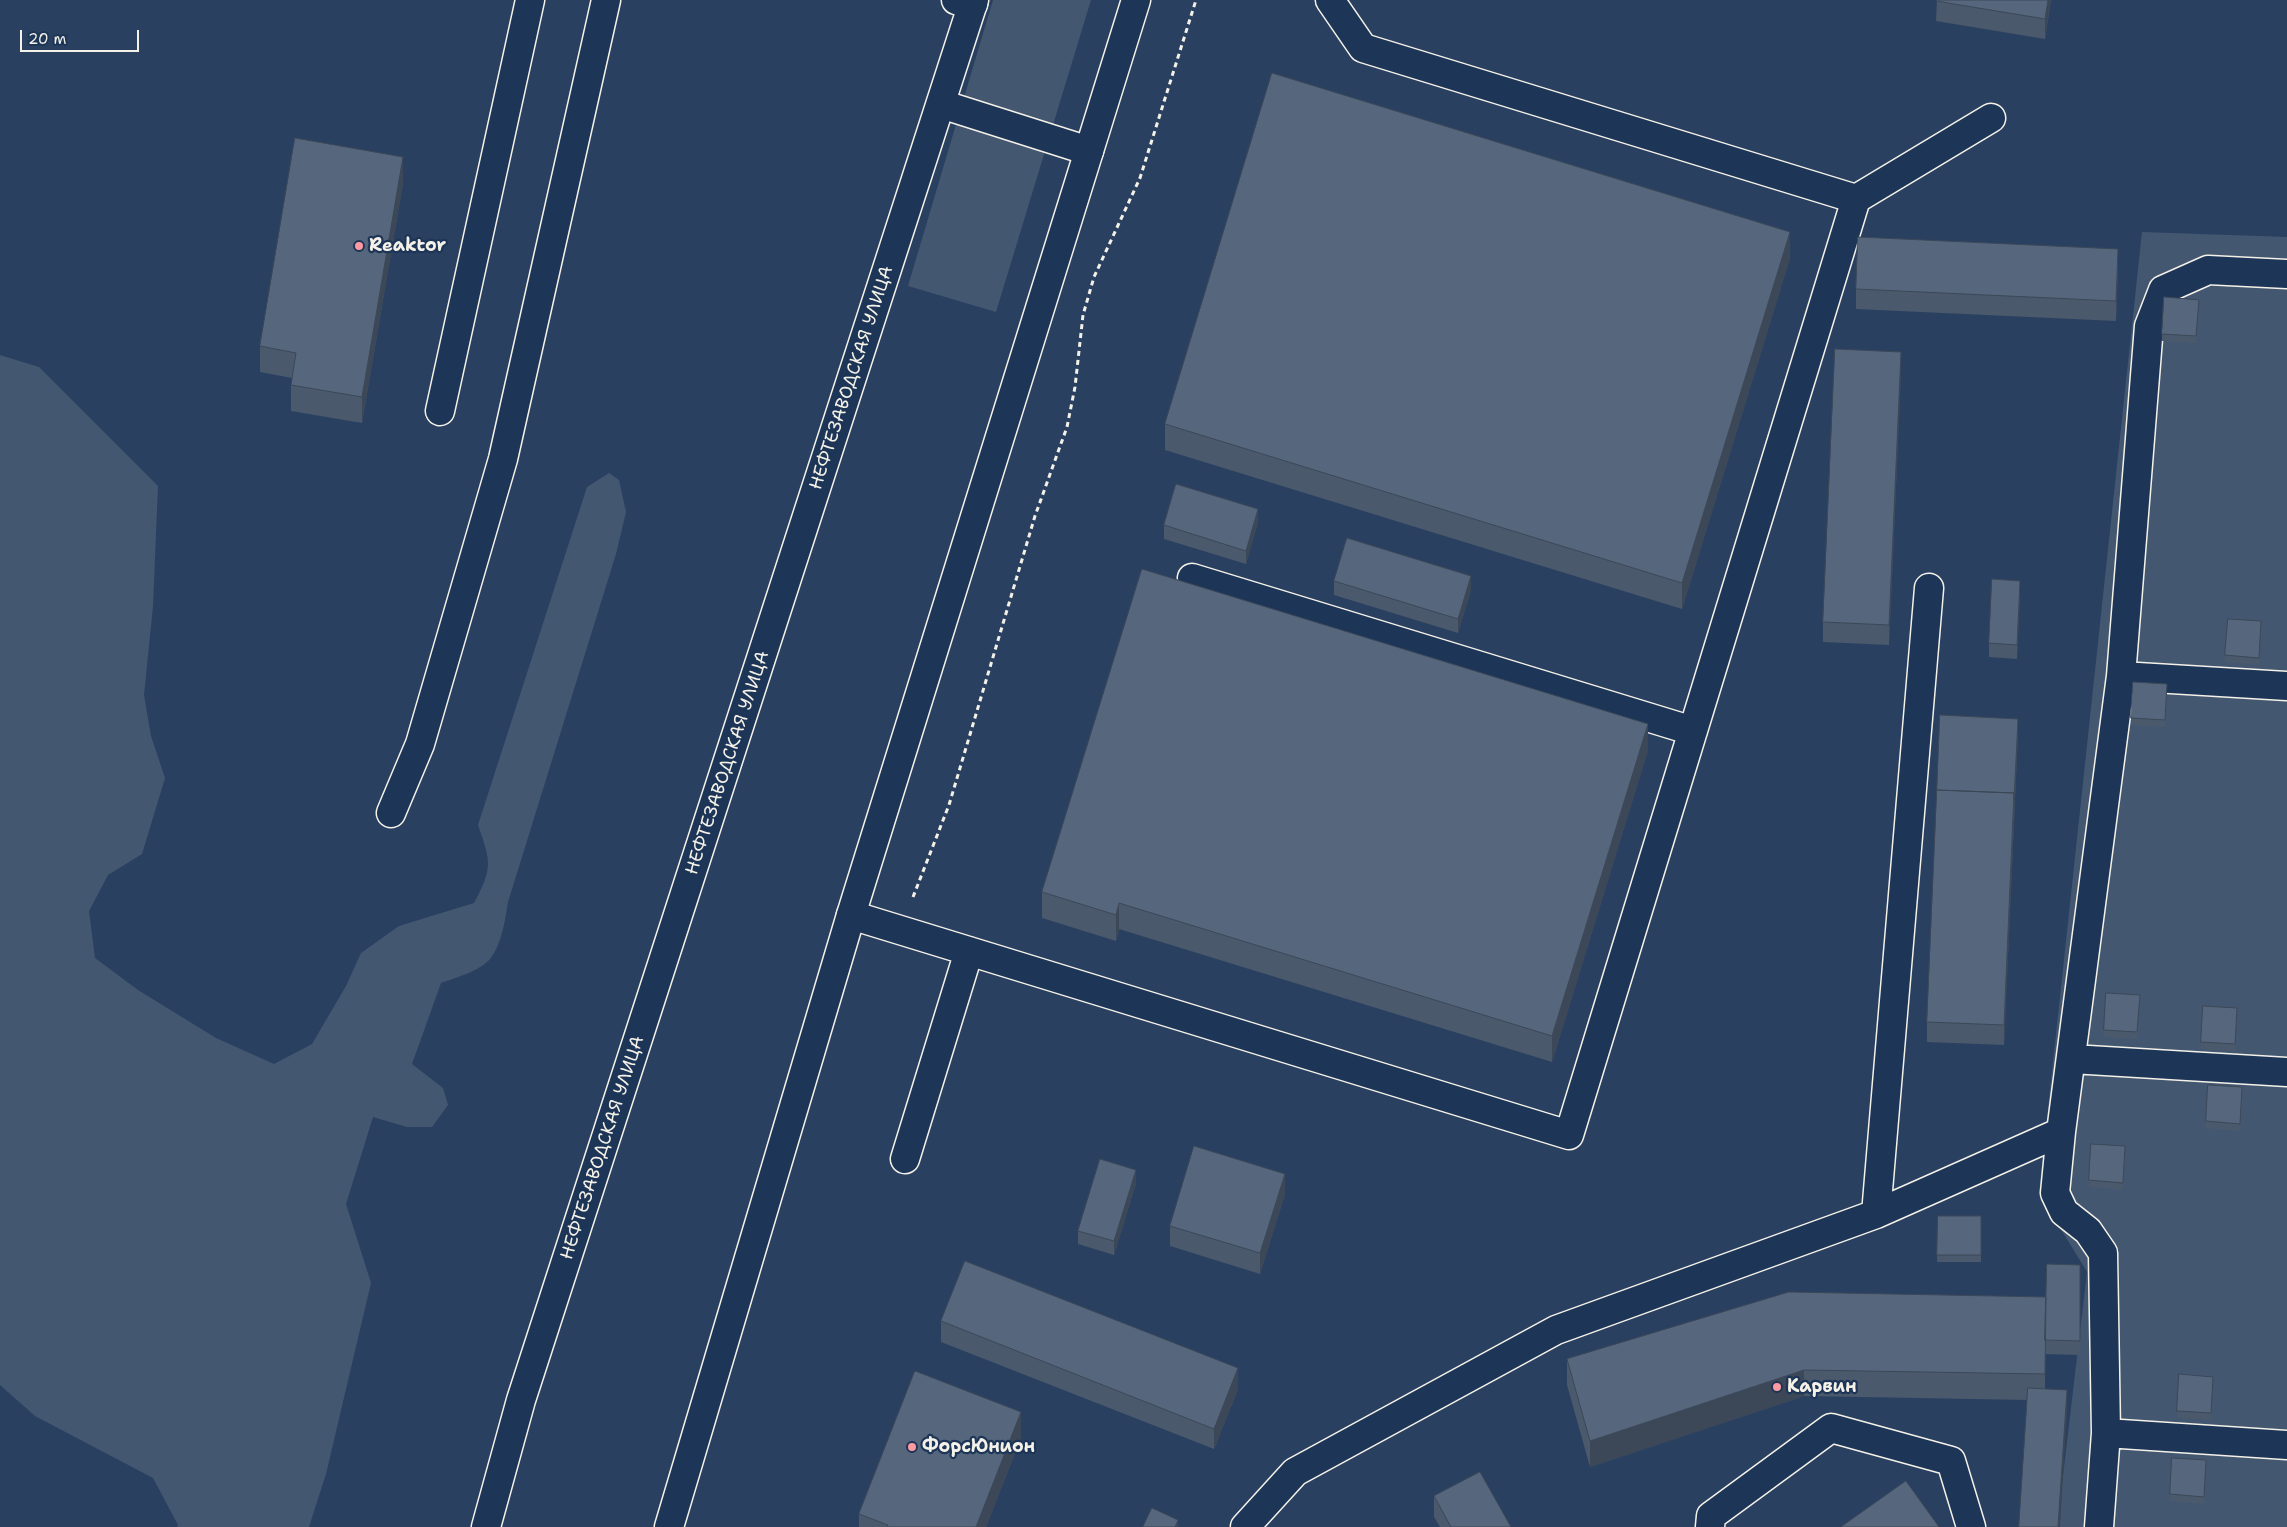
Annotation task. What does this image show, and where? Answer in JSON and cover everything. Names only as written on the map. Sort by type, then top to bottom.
[{"type":"main road","points":[[440,411],[530,0]]},
{"type":"main road","points":[[391,813],[420,744],[503,459],[606,0]]},
{"type":"main road","points":[[670,1527],[851,915],[1136,0]]},
{"type":"main road","points":[[1330,0],[1363,48],[1856,200]]},
{"type":"main road","name":"НЕФТЕЗАВОДСКАЯ УЛИЦА","points":[[486,1527],[524,1390],[941,104],[968,1]]},
{"type":"main road","points":[[941,104],[1089,151]]},
{"type":"main road","points":[[851,915],[1569,1135],[1856,200],[1991,118]]},
{"type":"main road","points":[[2099,1527],[2106,1433],[2103,1253],[2088,1230],[2064,1212],[2055,1194],[2061,1132],[2121,676],[2149,326],[2163,290],[2208,270],[2287,274]]},
{"type":"main road","points":[[1192,578],[1693,732]]},
{"type":"main road","points":[[1876,1214],[1929,588]]},
{"type":"main road","points":[[2121,676],[2287,686]]},
{"type":"main road","points":[[905,1158],[969,951]]},
{"type":"main road","points":[[2072,1059],[2287,1072]]},
{"type":"main road","points":[[1245,1527],[1295,1472],[1556,1330],[1876,1214],[2061,1132]]},
{"type":"main road","points":[[1710,1527],[1711,1516],[1831,1428],[1951,1461],[1971,1527]]},
{"type":"main road","points":[[2106,1433],[2287,1445]]},
{"type":"path","points":[[908,932],[910,903],[949,805],[1035,516],[1067,427],[1075,387],[1083,316],[1094,277],[1140,178],[1196,0]]},
{"type":"shaded area","points":[[993,0],[1091,0],[996,312],[908,286]]},
{"type":"shaded area","points":[[2142,232],[2287,237],[2287,1527],[2057,1527],[2087,1272],[2039,1193]]},
{"type":"shaded area","points":[[0,355],[39,367],[158,486],[153,606],[144,695],[151,736],[165,778],[142,854],[108,875],[89,911],[95,958],[138,990],[216,1038],[274,1064],[312,1044],[346,986],[361,953],[399,926],[474,903],[487,873],[488,865],[486,848],[478,825],[587,487],[609,473],[619,480],[626,512],[616,554],[508,902],[500,939],[494,953],[486,963],[467,974],[441,983],[412,1064],[443,1088],[448,1105],[432,1127],[407,1127],[373,1117],[346,1204],[371,1283],[326,1474],[309,1527],[177,1527],[178,1525],[153,1478],[35,1416],[0,1385]]},
{"type":"building","points":[[1937,0],[2048,0],[2045,19]]},
{"type":"building","points":[[1272,73],[1790,232],[1682,583],[1165,424]]},
{"type":"building","points":[[295,138],[403,157],[362,397],[291,385],[296,353],[260,346]]},
{"type":"building","points":[[1858,237],[2118,249],[2116,301],[1856,289]]},
{"type":"building","points":[[2164,297],[2199,300],[2196,336],[2162,334]]},
{"type":"building","points":[[1835,349],[1901,352],[1889,625],[1823,622]]},
{"type":"building","points":[[1176,484],[1258,509],[1246,551],[1164,525]]},
{"type":"building","points":[[1347,538],[1471,576],[1458,619],[1334,581]]},
{"type":"building","points":[[1142,569],[1648,724],[1552,1036],[1119,903],[1116,915],[1042,892]]},
{"type":"building","points":[[1992,579],[2020,581],[2017,645],[1989,643]]},
{"type":"building","points":[[2228,619],[2261,621],[2259,658],[2225,655]]},
{"type":"building","points":[[2133,682],[2167,684],[2165,720],[2131,718]]},
{"type":"building","points":[[1940,715],[2018,719],[2014,800],[2014,793],[1937,790]]},
{"type":"building","points":[[1937,790],[2014,793],[2004,1025],[1927,1022]]},
{"type":"building","points":[[2106,993],[2140,995],[2137,1032],[2104,1030]]},
{"type":"building","points":[[2203,1006],[2237,1008],[2235,1044],[2201,1042]]},
{"type":"building","points":[[2208,1085],[2242,1087],[2240,1124],[2206,1121]]},
{"type":"building","points":[[2091,1144],[2125,1146],[2123,1183],[2089,1180]]},
{"type":"building","points":[[1194,1146],[1285,1174],[1260,1253],[1170,1226]]},
{"type":"building","points":[[1100,1159],[1136,1170],[1114,1241],[1078,1231]]},
{"type":"building","points":[[1938,1216],[1981,1216],[1981,1255],[1937,1255]]},
{"type":"building","points":[[965,1261],[1238,1368],[1214,1429],[941,1321]]},
{"type":"building","points":[[2047,1264],[2080,1265],[2080,1341],[2045,1340]]},
{"type":"building","points":[[1789,1292],[2046,1297],[2045,1374],[1804,1370],[1590,1441],[1567,1359]]},
{"type":"building","points":[[915,1371],[1021,1412],[976,1527],[887,1527],[888,1525],[859,1514]]},
{"type":"building","points":[[2179,1374],[2213,1377],[2211,1413],[2177,1411]]},
{"type":"building","points":[[2028,1388],[2067,1390],[2058,1527],[2019,1527]]},
{"type":"building","points":[[2172,1458],[2206,1460],[2204,1497],[2170,1494]]},
{"type":"building","points":[[1480,1472],[1511,1527],[1451,1527],[1434,1496]]},
{"type":"building","points":[[1906,1481],[1939,1527],[1841,1527]]},
{"type":"building","points":[[1152,1508],[1178,1520],[1175,1527],[1143,1527]]},
{"type":"place","name":"Reaktor","points":[[359,246]]},
{"type":"place","name":"Карвин","points":[[1777,1387]]},
{"type":"place","name":"ФорсЮнион","points":[[912,1447]]}]
